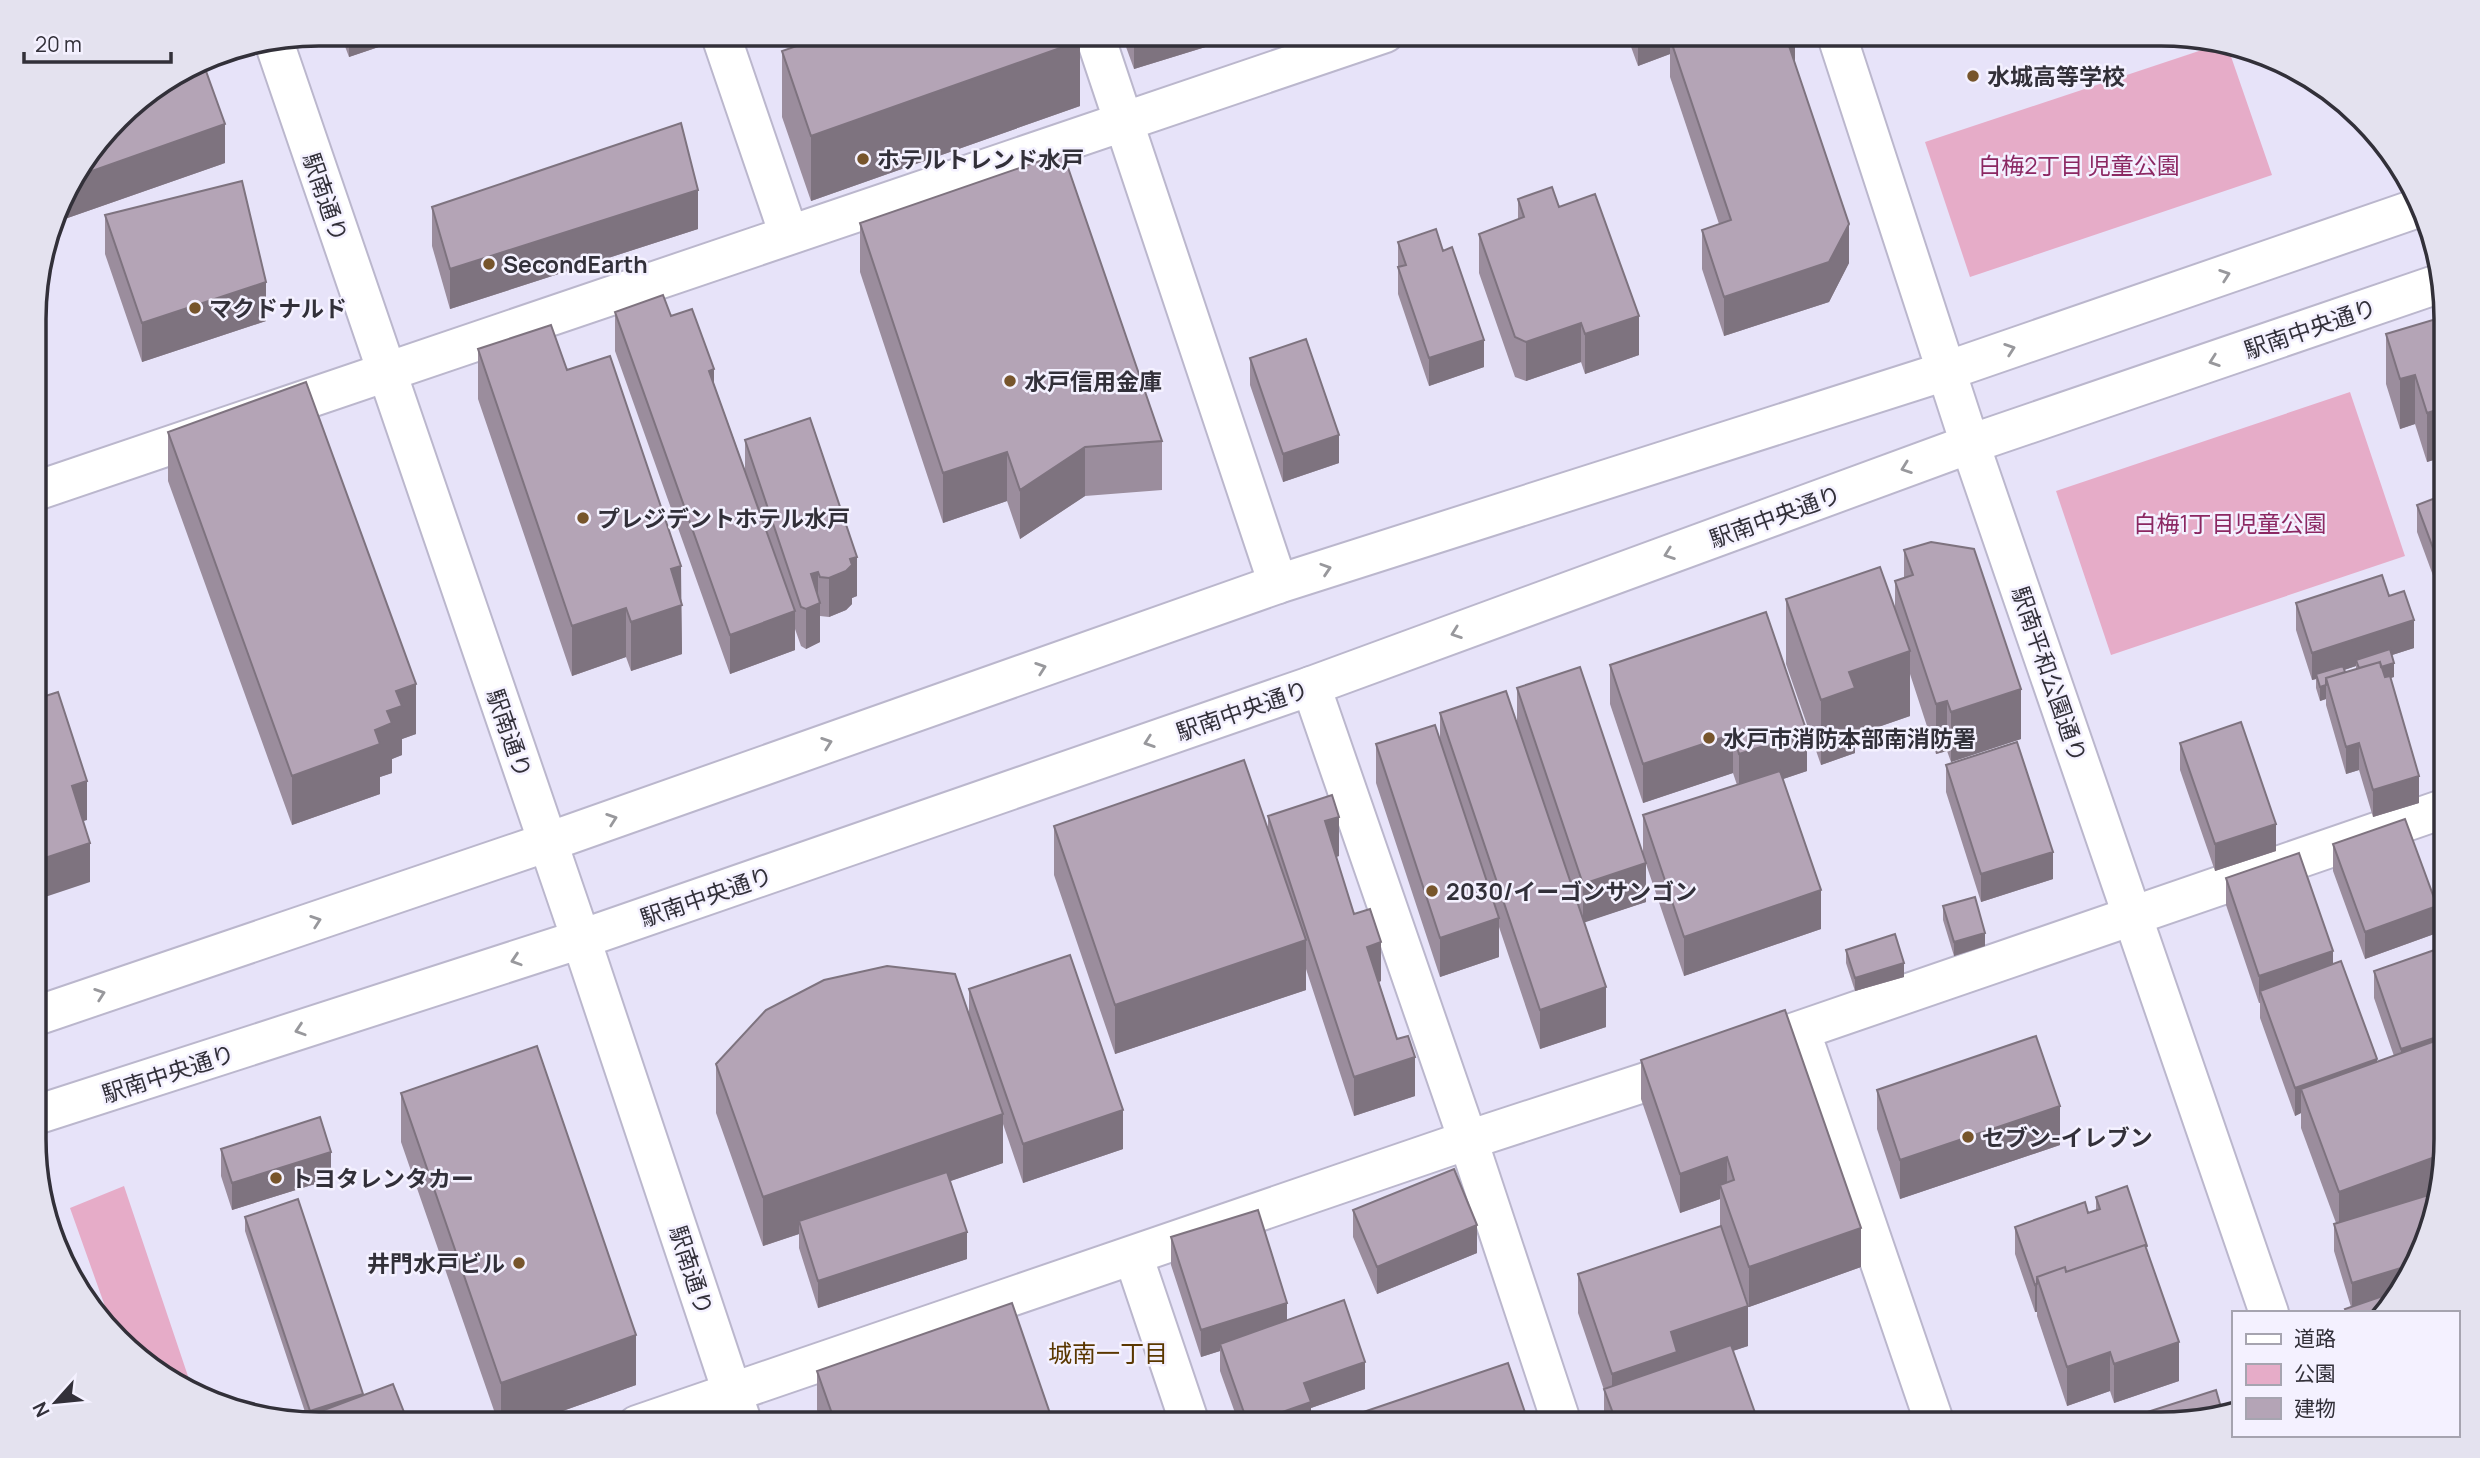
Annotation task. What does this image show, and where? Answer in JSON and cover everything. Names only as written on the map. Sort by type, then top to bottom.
[{"type":"street","points":[[724,46],[789,235]]},
{"type":"street","points":[[1098,46],[1278,584]]},
{"type":"street","points":[[46,488],[1347,46]]},
{"type":"street","name":"駅南平和公園通り","points":[[1840,46],[1970,444],[2268,1311]]},
{"type":"street","name":"駅南通り","points":[[276,49],[581,939],[738,1408]]},
{"type":"street","points":[[46,1013],[548,842],[1278,584],[1946,371],[2412,210]]},
{"type":"street","name":"駅南中央通り","points":[[46,1112],[581,939],[1311,685],[1970,444],[2432,286]]},
{"type":"street","points":[[1311,685],[1468,1140],[1558,1412]]},
{"type":"street","points":[[714,1412],[738,1408],[1133,1255],[1468,1140],[1801,1032],[2434,812]]},
{"type":"street","points":[[1801,1032],[1931,1412]]},
{"type":"street","points":[[1133,1255],[1186,1412]]},
{"type":"green space","name":"白梅2丁目 児童公園","points":[[2204,49],[2230,55],[2272,175],[1970,277],[1925,142]]},
{"type":"green space","name":"白梅1丁目児童公園","points":[[2350,392],[2405,556],[2111,655],[2056,491]]},
{"type":"green space","points":[[124,1186],[189,1380],[152,1356],[107,1312],[70,1208]]},
{"type":"building","points":[[796,46],[1066,46],[811,136],[782,51]]},
{"type":"building","points":[[1673,46],[1789,46],[1849,224],[1829,262],[1724,297],[1702,230],[1731,220]]},
{"type":"building","points":[[206,70],[225,124],[89,172],[113,139],[139,113],[182,82]]},
{"type":"building","points":[[681,123],[698,190],[450,269],[432,207]]},
{"type":"building","name":"水戸信用金庫","points":[[1063,153],[1162,441],[1085,447],[1020,490],[1007,452],[943,473],[860,223]]},
{"type":"building","points":[[242,181],[266,282],[142,323],[105,215]]},
{"type":"building","points":[[1552,187],[1559,207],[1595,194],[1639,316],[1585,334],[1581,323],[1526,342],[1515,337],[1479,234],[1524,217],[1518,199]]},
{"type":"building","points":[[1436,229],[1443,251],[1452,247],[1484,340],[1429,358],[1398,267],[1406,265],[1398,242]]},
{"type":"building","points":[[663,295],[671,316],[692,309],[714,369],[709,371],[795,611],[730,635],[615,312]]},
{"type":"building","points":[[2434,320],[2434,411],[2427,413],[2415,375],[2400,379],[2386,334]]},
{"type":"building","name":"プレジデントホテル水戸","points":[[551,325],[567,370],[610,356],[681,566],[671,569],[682,605],[631,622],[626,608],[572,626],[478,349]]},
{"type":"building","points":[[1306,339],[1339,435],[1283,454],[1250,358]]},
{"type":"building","points":[[306,382],[416,684],[396,691],[402,706],[387,711],[392,723],[375,730],[380,744],[292,776],[168,432]]},
{"type":"building","points":[[810,418],[857,557],[850,559],[852,565],[846,571],[829,578],[820,577],[818,572],[811,574],[820,603],[806,609],[801,607],[745,440]]},
{"type":"building","points":[[2434,499],[2434,551],[2417,505]]},
{"type":"building","points":[[1931,542],[1974,549],[2021,689],[1951,712],[1947,701],[1936,704],[1895,581],[1913,575],[1904,550]]},
{"type":"building","points":[[1880,567],[1910,651],[1849,672],[1855,688],[1821,700],[1786,599]]},
{"type":"building","points":[[2382,575],[2389,596],[2404,591],[2414,620],[2312,653],[2296,603]]},
{"type":"building","name":"水戸市消防本部南消防署","points":[[1766,612],[1807,732],[1739,754],[1733,734],[1643,764],[1610,665]]},
{"type":"building","points":[[2390,649],[2394,663],[2381,667],[2380,662],[2359,668],[2356,660]]},
{"type":"building","points":[[2380,662],[2385,677],[2390,676],[2419,776],[2373,790],[2359,743],[2346,747],[2326,678]]},
{"type":"building","points":[[2343,666],[2345,672],[2326,678],[2326,685],[2320,687],[2316,674]]},
{"type":"building","points":[[1580,667],[1646,863],[1583,884],[1517,688]]},
{"type":"building","points":[[1506,691],[1606,987],[1540,1010],[1440,713]]},
{"type":"building","points":[[58,692],[87,781],[72,786],[90,843],[46,858],[46,696]]},
{"type":"building","points":[[2241,722],[2276,824],[2215,844],[2180,743]]},
{"type":"building","points":[[1435,725],[1499,918],[1440,938],[1376,744]]},
{"type":"building","points":[[2017,742],[2053,852],[1981,874],[1946,765]]},
{"type":"building","points":[[1244,760],[1306,940],[1115,1005],[1054,826]]},
{"type":"building","points":[[1780,771],[1821,890],[1684,937],[1643,815]]},
{"type":"building","points":[[1332,795],[1339,817],[1325,821],[1354,914],[1370,909],[1381,942],[1367,947],[1397,1039],[1408,1036],[1415,1057],[1354,1077],[1268,816]]},
{"type":"building","points":[[2405,819],[2434,898],[2434,907],[2365,932],[2333,844]]},
{"type":"building","points":[[2299,853],[2333,951],[2259,976],[2226,878]]},
{"type":"building","points":[[1975,897],[1985,933],[1954,942],[1943,906]]},
{"type":"building","points":[[1895,934],[1904,963],[1855,978],[1846,950]]},
{"type":"building","points":[[2434,950],[2434,1038],[2401,1049],[2374,971]]},
{"type":"building","points":[[1070,955],[1123,1110],[1023,1144],[969,989]]},
{"type":"building","points":[[2341,961],[2377,1059],[2295,1088],[2260,991]]},
{"type":"building","points":[[887,966],[955,974],[1003,1114],[763,1197],[716,1064],[766,1010],[824,980]]},
{"type":"building","points":[[1785,1010],[1861,1228],[1749,1267],[1720,1185],[1734,1180],[1727,1157],[1680,1174],[1641,1060]]},
{"type":"building","points":[[2036,1036],[2060,1106],[1900,1160],[1877,1090]]},
{"type":"building","points":[[2434,1041],[2434,1157],[2339,1192],[2301,1089]]},
{"type":"building","name":"井門水戸ビル","points":[[537,1046],[636,1335],[501,1383],[401,1093]]},
{"type":"building","points":[[320,1117],[331,1152],[232,1183],[221,1149]]},
{"type":"building","points":[[1454,1169],[1477,1225],[1377,1267],[1353,1210]]},
{"type":"building","points":[[947,1172],[967,1232],[818,1281],[799,1221]]},
{"type":"building","points":[[2127,1186],[2147,1246],[2066,1272],[2065,1267],[2037,1277],[2035,1285],[2015,1227],[2085,1202],[2088,1213],[2100,1209],[2096,1197]]},
{"type":"building","points":[[2428,1195],[2414,1244],[2402,1268],[2352,1283],[2334,1224]]},
{"type":"building","points":[[298,1199],[363,1394],[310,1411],[245,1217]]},
{"type":"building","points":[[1258,1210],[1287,1303],[1201,1330],[1171,1237]]},
{"type":"building","points":[[1721,1226],[1748,1306],[1671,1332],[1677,1352],[1612,1374],[1578,1274]]},
{"type":"building","points":[[2145,1245],[2179,1342],[2114,1364],[2110,1352],[2067,1367],[2037,1277],[2065,1267],[2066,1272]]},
{"type":"building","points":[[2385,1295],[2374,1311],[2345,1309]]},
{"type":"building","points":[[1344,1300],[1365,1362],[1304,1383],[1311,1402],[1282,1412],[1244,1412],[1220,1344]]},
{"type":"building","points":[[1012,1303],[1050,1412],[831,1412],[817,1371]]},
{"type":"building","points":[[1731,1345],[1755,1412],[1613,1412],[1604,1389]]},
{"type":"building","points":[[1508,1363],[1525,1412],[1363,1412]]},
{"type":"building","points":[[393,1384],[404,1412],[319,1412]]},
{"type":"building","points":[[2216,1390],[2220,1406],[2179,1412],[2147,1412]]},
{"type":"place","name":"水城高等学校","points":[[1973,76]]},
{"type":"place","name":"ホテルトレンド水戸","points":[[863,159]]},
{"type":"place","name":"SecondEarth","points":[[489,264]]},
{"type":"place","name":"マクドナルド","points":[[195,308]]},
{"type":"place","name":"水戸信用金庫","points":[[1010,381]]},
{"type":"place","name":"プレジデントホテル水戸","points":[[583,518]]},
{"type":"place","name":"水戸市消防本部南消防署","points":[[1709,738]]},
{"type":"place","name":"2030/イーゴンサンゴン","points":[[1432,891]]},
{"type":"place","name":"セブン-イレブン","points":[[1968,1137]]},
{"type":"place","name":"トヨタレンタカー","points":[[276,1178]]},
{"type":"place","name":"井門水戸ビル","points":[[519,1263]]},
{"type":"district","name":"城南一丁目","points":[[1108,1352]]}]
